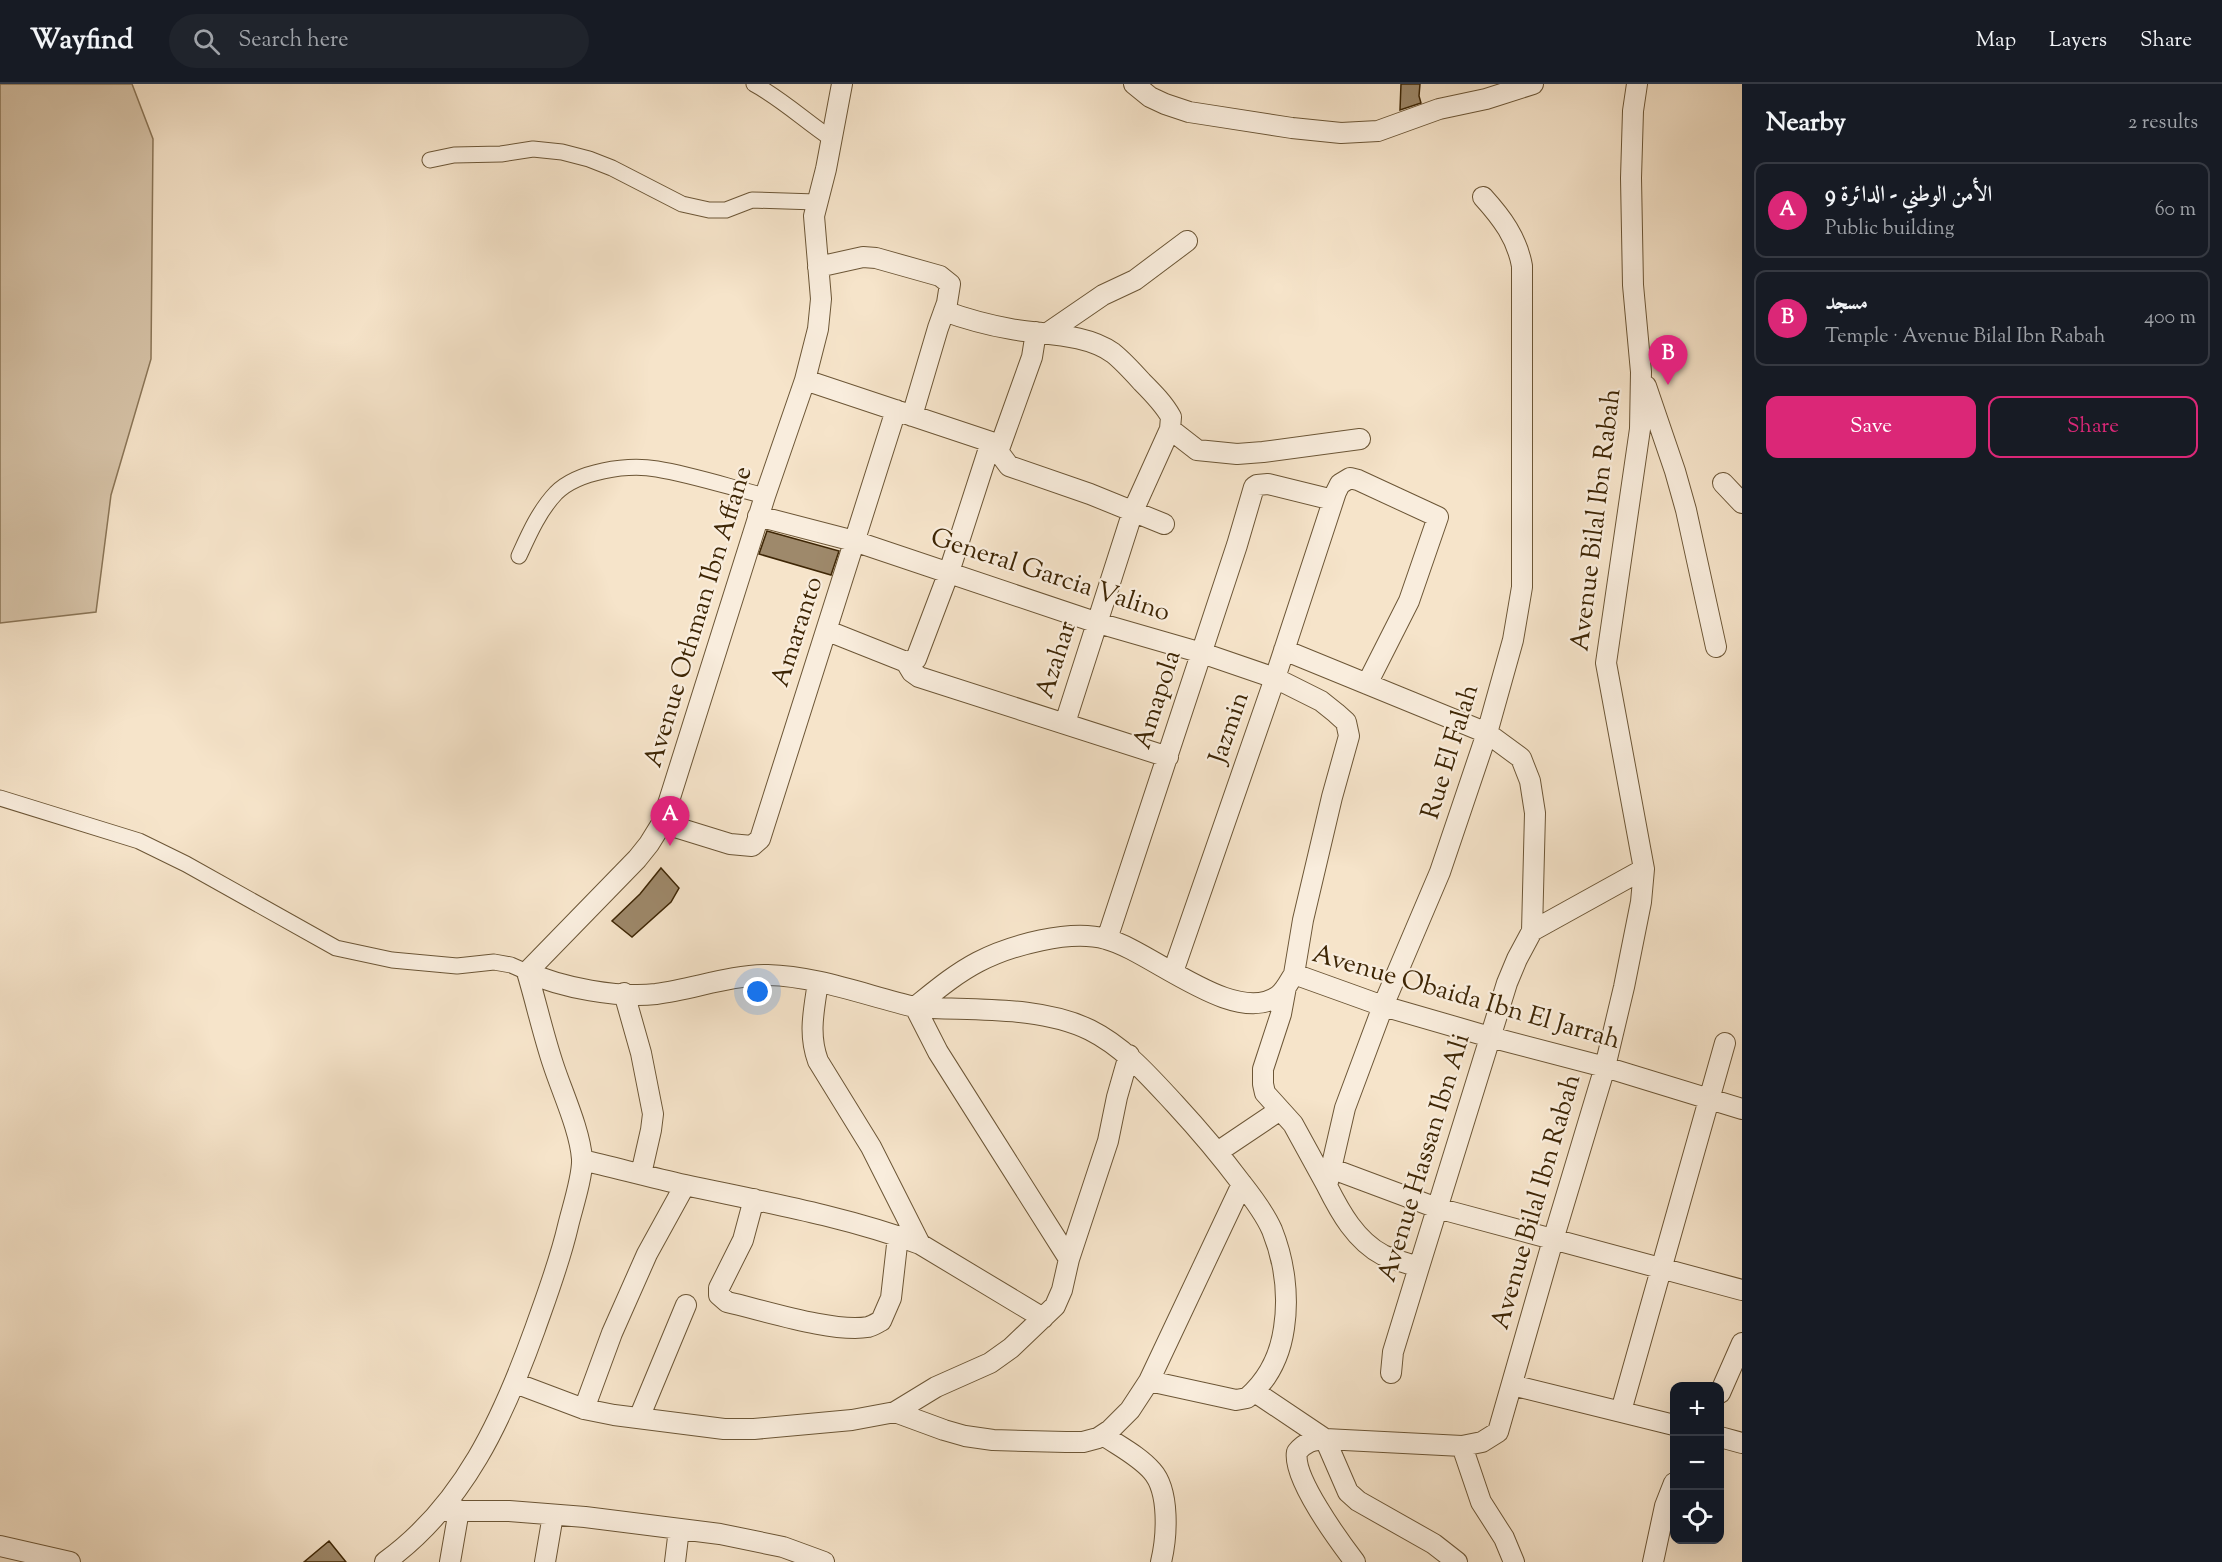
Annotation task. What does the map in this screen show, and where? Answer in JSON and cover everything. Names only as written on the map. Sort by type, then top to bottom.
[{"type":"street","points":[[754,84],[770,93],[832,139]]},
{"type":"street","name":"Avenue Othman Ibn Affane","points":[[527,972],[637,859],[662,823],[758,516],[805,380],[818,328],[821,299],[814,232],[816,202],[832,139],[842,84]]},
{"type":"street","points":[[1134,84],[1150,97],[1189,112],[1292,129],[1341,133],[1378,131],[1439,109],[1486,99],[1533,84]]},
{"type":"street","name":"Avenue Bilal Ibn Rabah","points":[[1355,1562],[1327,1524],[1310,1492],[1296,1457],[1297,1452],[1305,1443],[1325,1439],[1462,1446],[1482,1442],[1498,1432],[1552,1240],[1605,1067],[1638,920],[1644,869],[1606,663],[1640,429],[1641,372],[1633,285],[1631,178],[1633,111],[1637,84]]},
{"type":"street","points":[[430,160],[454,155],[501,154],[533,149],[562,152],[612,168],[682,204],[709,210],[726,210],[752,200],[816,202]]},
{"type":"street","name":"Rue El Falah","points":[[1329,1177],[1345,1108],[1383,1006],[1440,872],[1486,733],[1513,640],[1522,587],[1522,266],[1519,250],[1511,233],[1497,212],[1483,197]]},
{"type":"street","points":[[828,631],[906,662],[913,661],[918,655],[950,572],[994,447],[1043,332],[1103,295],[1135,280],[1187,241]]},
{"type":"street","name":"Amaranto","points":[[662,823],[730,844],[753,846],[760,839],[828,631],[854,541],[944,311],[950,284],[940,276],[876,258],[863,257],[818,267]]},
{"type":"street","points":[[944,311],[1012,330],[1043,332],[1075,338],[1112,353],[1167,409],[1171,417],[1170,429],[1197,450],[1237,454],[1360,439]]},
{"type":"street","points":[[1641,372],[1669,452],[1686,510],[1716,647]]},
{"type":"street","points":[[805,380],[904,413],[994,447],[1009,466],[1164,524]]},
{"type":"street","name":"Azahar","points":[[1065,723],[1134,511],[1170,429]]},
{"type":"street","points":[[519,556],[545,506],[558,491],[576,478],[596,471],[656,468],[765,496]]},
{"type":"street","points":[[1333,500],[1340,484],[1350,478],[1438,517],[1409,601],[1367,684]]},
{"type":"street","points":[[1723,483],[1742,503]]},
{"type":"street","name":"Amapola","points":[[1107,939],[1254,487],[1268,484],[1333,500]]},
{"type":"street","name":"Jazmin","points":[[1173,972],[1275,678],[1333,500]]},
{"type":"street","name":"General Garcia Valino","points":[[758,516],[854,541],[1098,623],[1202,652],[1275,678],[1321,701],[1346,722],[1349,736],[1332,796],[1290,981],[1263,1077],[1265,1093],[1293,1124],[1329,1177]]},
{"type":"street","name":"Avenue Hassan Ibn Ali","points":[[1284,650],[1486,733],[1521,758],[1530,781],[1535,813],[1532,931],[1507,983],[1393,1352],[1390,1373]]},
{"type":"street","points":[[906,662],[919,678],[1168,757]]},
{"type":"street","points":[[0,798],[139,841],[186,864],[336,948],[359,955],[457,966],[494,962],[512,965],[547,981],[577,988],[624,993],[655,994],[739,976],[789,976],[915,1007],[1023,1012],[1052,1017],[1088,1029],[1129,1055],[1219,1151],[1271,1229],[1282,1266],[1287,1305],[1281,1348],[1272,1369],[1255,1392],[1247,1398],[1236,1400],[1149,1381]]},
{"type":"street","points":[[1532,931],[1644,869]]},
{"type":"street","name":"Avenue Obaida Ibn El Jarrah","points":[[915,1007],[954,976],[979,961],[1001,953],[1048,939],[1069,936],[1107,939],[1214,994],[1246,1004],[1269,1001],[1278,996],[1290,981],[1605,1067],[1742,1109]]},
{"type":"street","points":[[450,1562],[450,1510],[466,1476],[490,1436],[515,1383],[562,1250],[582,1160],[575,1128],[552,1063],[527,972]]},
{"type":"street","points":[[818,982],[811,1026],[813,1046],[818,1061],[871,1147],[920,1244]]},
{"type":"street","points":[[624,993],[653,1114],[641,1174]]},
{"type":"street","points":[[915,1007],[938,1052],[1070,1259]]},
{"type":"street","points":[[1621,1411],[1725,1043]]},
{"type":"street","points":[[515,1383],[584,1409],[614,1415],[724,1429],[754,1429],[852,1420],[895,1412],[936,1387],[990,1363],[1011,1348],[1055,1306],[1108,1141],[1129,1055]]},
{"type":"street","points":[[1219,1151],[1280,1110]]},
{"type":"street","points":[[582,1160],[685,1185],[819,1213],[898,1236],[920,1244],[1043,1318]]},
{"type":"street","points":[[1329,1177],[1552,1240],[1662,1267],[1742,1290]]},
{"type":"street","points":[[1329,1177],[1340,1211],[1368,1245],[1383,1255],[1419,1267]]},
{"type":"street","points":[[895,1412],[944,1430],[993,1440],[1083,1442],[1103,1435],[1130,1410],[1149,1381],[1242,1184]]},
{"type":"street","points":[[584,1409],[612,1333],[647,1254],[685,1185]]},
{"type":"street","points":[[754,1199],[741,1246],[719,1288],[719,1295],[727,1302],[822,1324],[870,1327],[881,1321],[891,1298],[898,1236]]},
{"type":"street","points":[[639,1418],[686,1305]]},
{"type":"street","points":[[1724,1382],[1742,1343]]},
{"type":"street","points":[[1512,1384],[1670,1424]]},
{"type":"street","points":[[1255,1392],[1325,1439],[1348,1492],[1358,1501],[1434,1544],[1457,1562]]},
{"type":"street","points":[[1103,1435],[1141,1460],[1154,1472],[1161,1487],[1165,1515],[1161,1562]]},
{"type":"street","points":[[1724,1438],[1742,1443]]},
{"type":"street","points":[[1462,1446],[1481,1502],[1504,1538],[1514,1562]]},
{"type":"street","points":[[1653,1562],[1665,1506],[1671,1490]]},
{"type":"street","points":[[385,1562],[450,1510],[509,1511],[679,1529],[746,1539],[782,1555],[824,1562]]},
{"type":"street","points":[[545,1562],[553,1515]]},
{"type":"street","points":[[675,1562],[679,1529]]},
{"type":"street","points":[[0,1546],[70,1562]]},
{"type":"shaded area","points":[[0,84],[132,84],[153,139],[151,359],[111,495],[96,612],[0,623]]},
{"type":"building","points":[[1401,84],[1420,84],[1421,103],[1400,110]]},
{"type":"building","points":[[767,531],[839,551],[831,575],[759,554]]},
{"type":"building","points":[[661,868],[679,888],[671,902],[632,937],[612,921],[640,894]]},
{"type":"building","points":[[329,1541],[346,1562],[304,1562]]},
{"type":"place","name":"مسجد","points":[[1668,385]]},
{"type":"place","name":"الأمن الوطني - الدائرة 9","points":[[670,846]]}]
